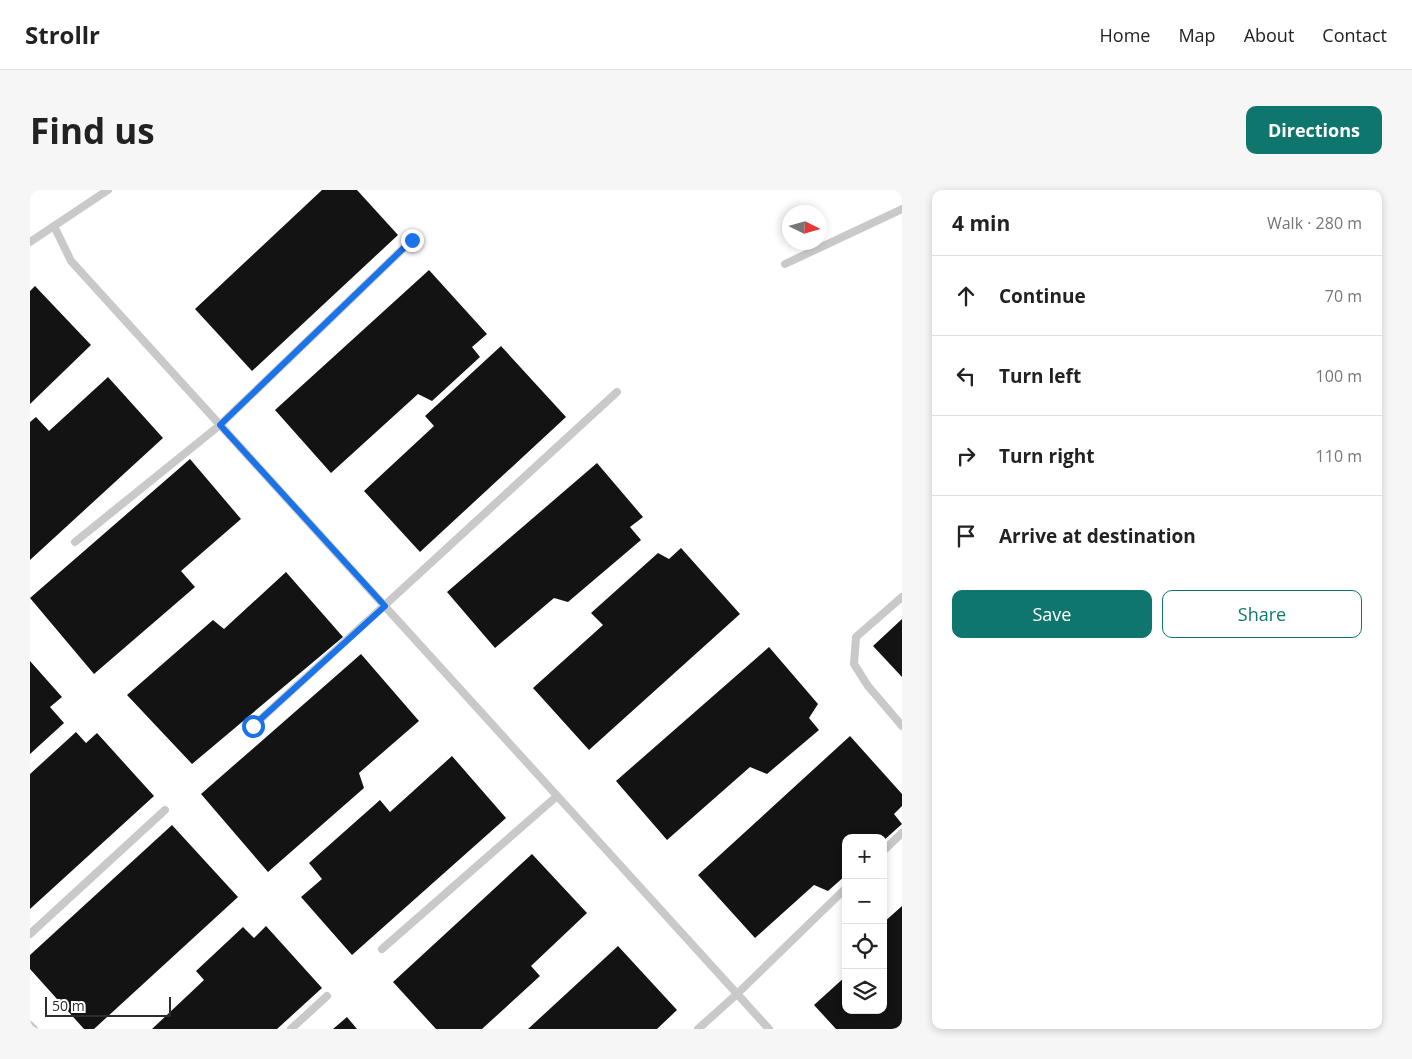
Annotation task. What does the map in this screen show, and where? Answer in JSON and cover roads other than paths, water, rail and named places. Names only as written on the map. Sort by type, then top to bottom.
[{"type":"lane","points":[[30,242],[108,190]]},
{"type":"lane","points":[[785,264],[902,209]]},
{"type":"lane","points":[[54,226],[71,261],[769,1029]]},
{"type":"lane","points":[[75,542],[220,425],[412,240]]},
{"type":"lane","points":[[253,726],[617,392]]},
{"type":"lane","points":[[902,597],[856,637],[854,664],[868,686],[902,726]]},
{"type":"lane","points":[[382,949],[557,796]]},
{"type":"lane","points":[[30,934],[165,810]]},
{"type":"lane","points":[[887,847],[902,833]]},
{"type":"lane","points":[[698,1029],[737,994],[842,892]]},
{"type":"lane","points":[[291,1029],[328,996]]},
{"type":"lane","points":[[30,1025],[34,1029]]}]
